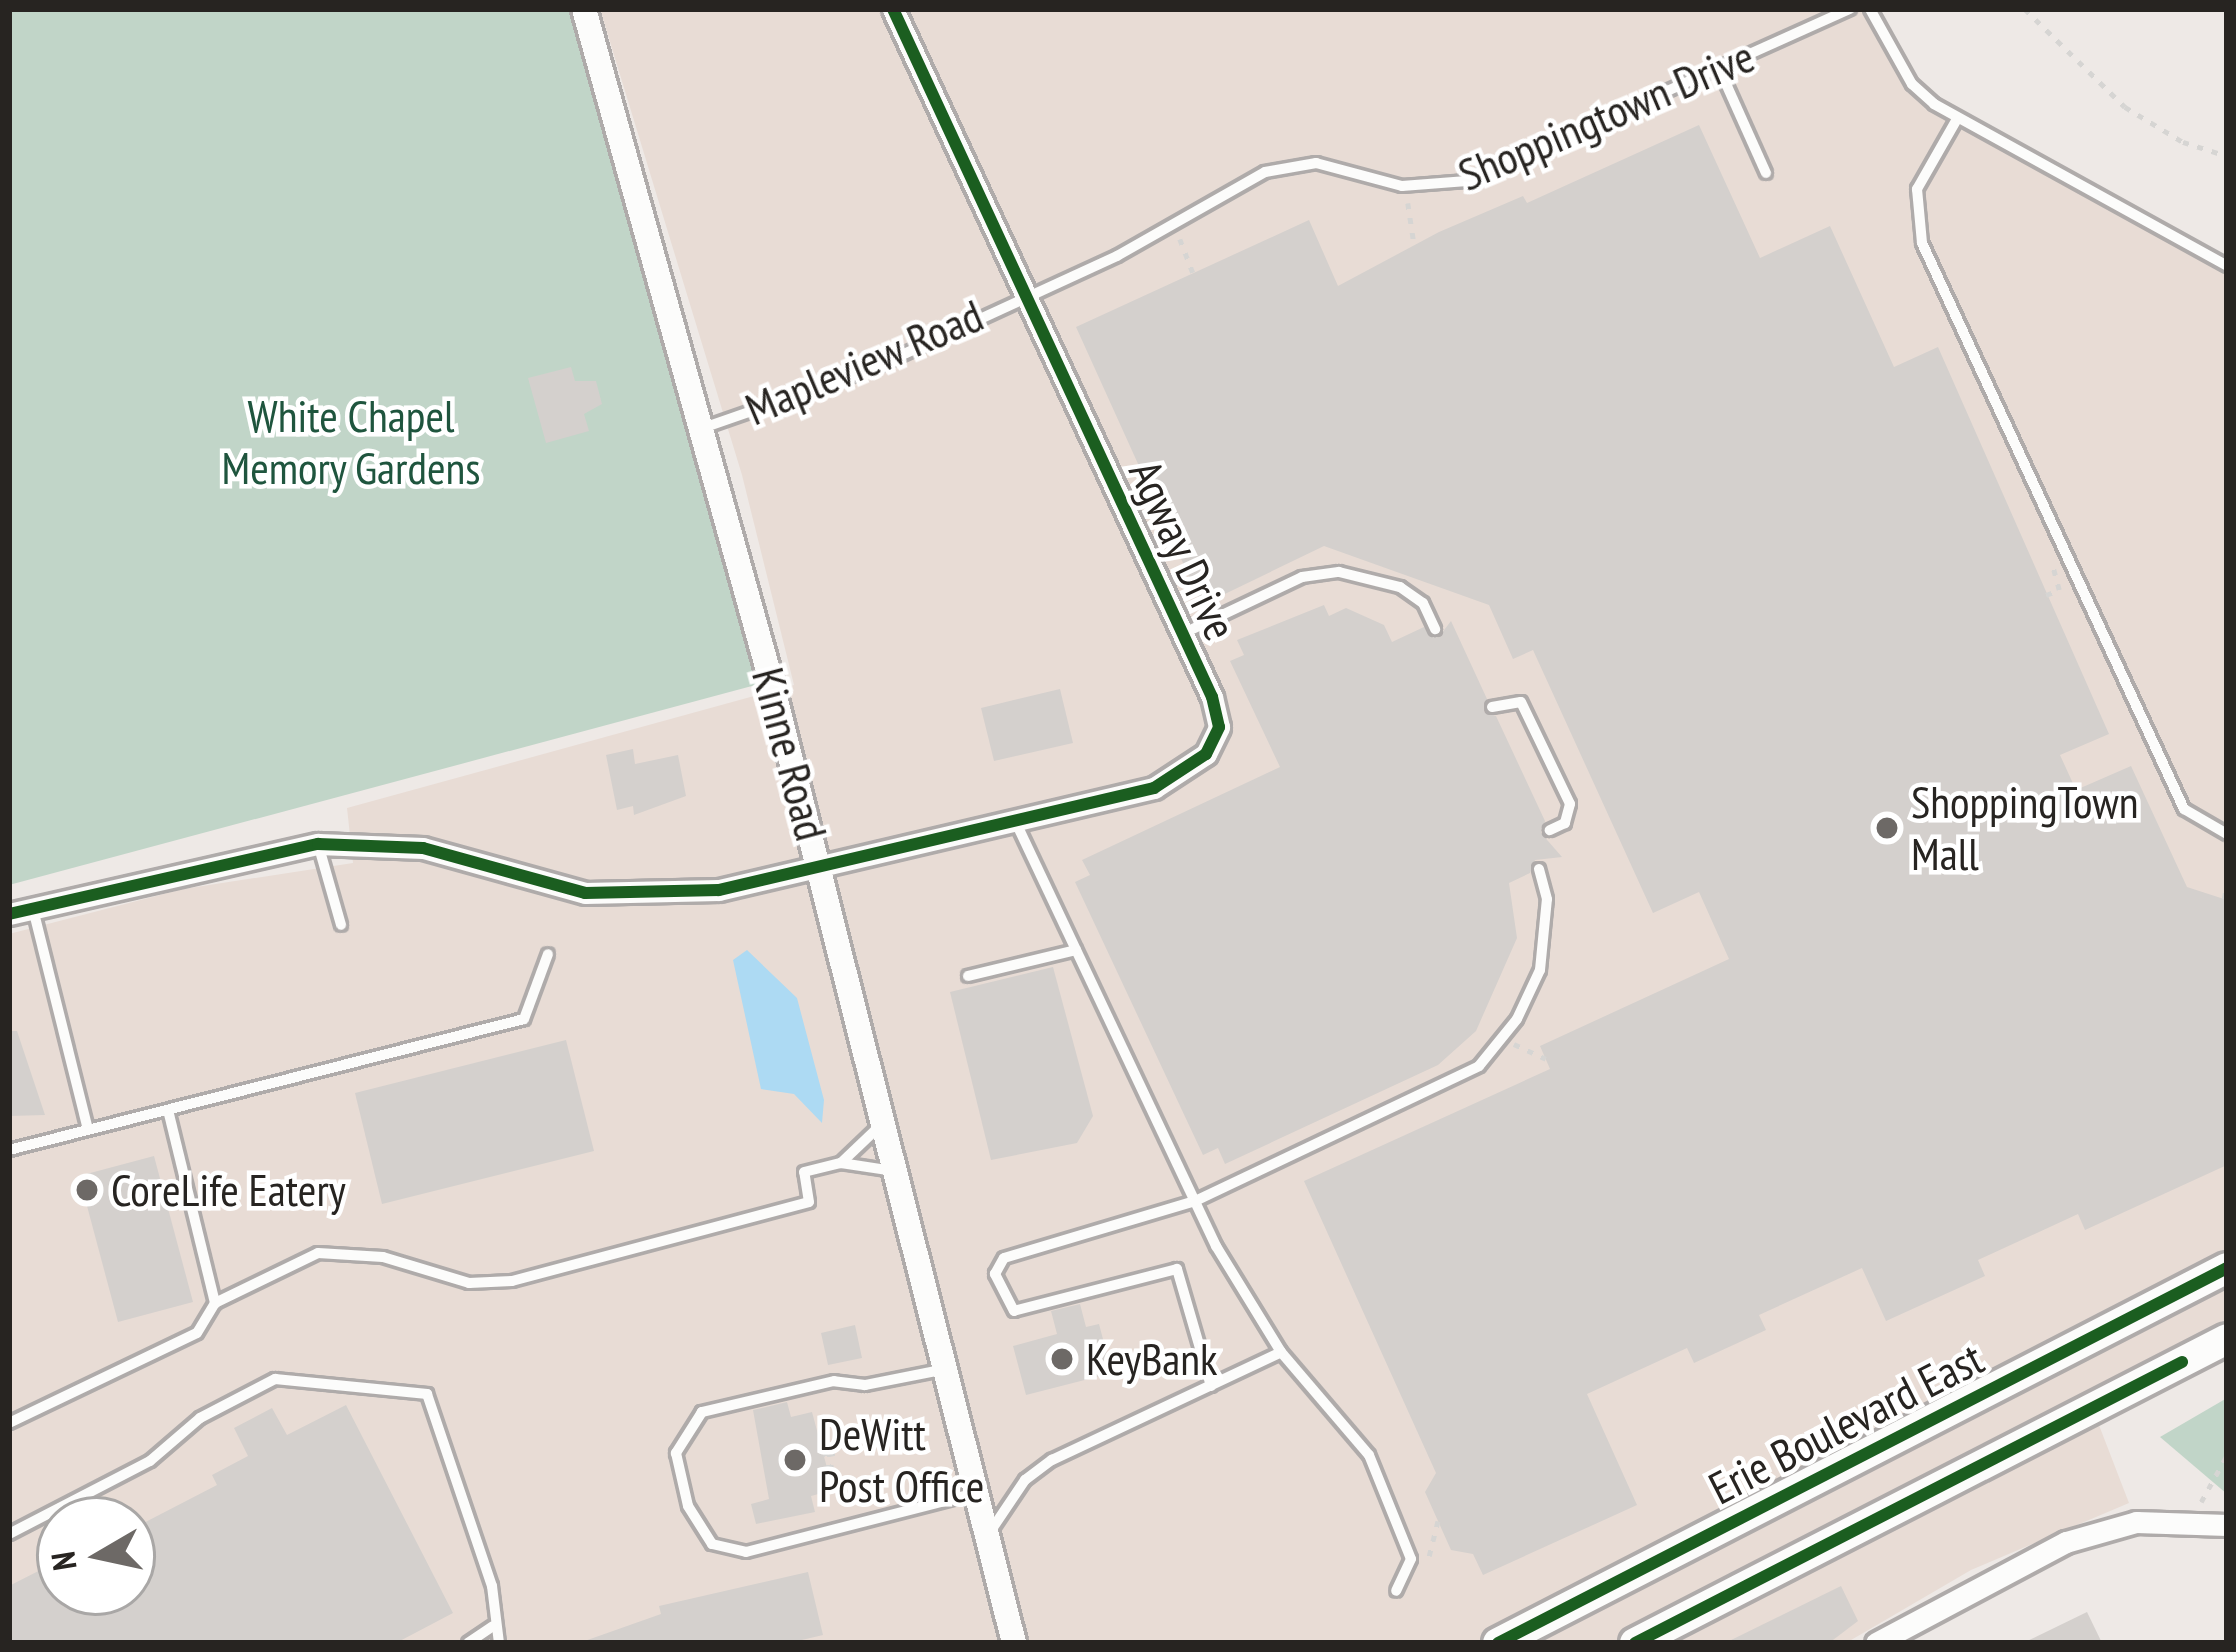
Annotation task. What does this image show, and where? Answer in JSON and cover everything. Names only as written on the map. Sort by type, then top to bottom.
[{"type":"main road","name":"Erie Boulevard East","points":[[1498,1643],[2227,1268]]},
{"type":"main road","points":[[1635,1643],[2227,1339]]},
{"type":"street","name":"Kinne Road","points":[[584,9],[821,871],[949,1368],[1014,1643]]},
{"type":"street","name":"Agway Drive","points":[[9,914],[318,844],[423,848],[630,898],[821,871],[1017,825],[1154,788],[1206,754],[1219,727],[1182,634],[1027,291],[892,9]]},
{"type":"street","points":[[1876,1643],[2066,1542],[2136,1522],[2192,1519],[2227,1525]]},
{"type":"lane","name":"Shoppingtown Drive","points":[[1027,291],[1117,256],[1233,185],[1297,165],[1338,166],[1402,186],[1467,182],[1850,9]]},
{"type":"lane","points":[[1870,9],[1912,84],[1957,119],[2227,266]]},
{"type":"lane","points":[[1719,68],[1766,173]]},
{"type":"lane","points":[[1957,119],[1917,189],[1922,243],[2184,809],[2227,834]]},
{"type":"lane","name":"Mapleview Road","points":[[700,429],[867,370],[1027,291]]},
{"type":"lane","points":[[1182,634],[1303,577],[1339,572],[1400,587],[1423,602],[1435,629]]},
{"type":"lane","points":[[1492,707],[1521,702],[1570,803],[1565,823],[1550,830]]},
{"type":"lane","points":[[1017,825],[1195,1202],[1281,1352],[1369,1455],[1411,1559],[1396,1591]]},
{"type":"lane","points":[[318,844],[341,926]]},
{"type":"lane","points":[[1210,1386],[1177,1269],[1014,1311],[995,1274],[1004,1258],[1195,1202],[1479,1066],[1503,1037],[1540,970],[1547,899],[1539,869]]},
{"type":"lane","points":[[33,909],[88,1129]]},
{"type":"lane","points":[[968,976],[1076,950]]},
{"type":"lane","points":[[9,1150],[524,1019],[548,954]]},
{"type":"lane","points":[[168,1109],[215,1303]]},
{"type":"lane","points":[[842,1163],[885,1121]]},
{"type":"lane","points":[[9,1424],[197,1333],[215,1303],[283,1265],[345,1251],[469,1283],[512,1281],[809,1202],[804,1172],[842,1163],[898,1172]]},
{"type":"lane","points":[[988,1534],[1025,1480],[1052,1460],[1112,1437],[1281,1352]]},
{"type":"lane","points":[[949,1368],[865,1385],[834,1381],[702,1412],[676,1453],[688,1506],[712,1544],[746,1552],[978,1492]]},
{"type":"lane","points":[[9,1534],[150,1461],[200,1418],[275,1379],[427,1394],[492,1586],[493,1626],[499,1643]]},
{"type":"lane","points":[[468,1643],[493,1626]]},
{"type":"path","points":[[2025,9],[2125,107],[2183,142],[2227,156]]},
{"type":"path","points":[[1402,186],[1414,243]]},
{"type":"path","points":[[1174,224],[1193,273]]},
{"type":"path","points":[[2224,898],[2227,884]]},
{"type":"path","points":[[1503,1037],[1546,1059]]},
{"type":"path","points":[[838,1449],[829,1454],[834,1486],[824,1450],[838,1449]]},
{"type":"path","points":[[2192,1519],[2227,1455]]},
{"type":"path","points":[[1411,1559],[1433,1556],[1438,1521]]},
{"type":"shaded area","points":[[600,9],[1870,9],[1912,84],[1968,127],[2227,266],[2227,1339],[2092,1407],[2129,1503],[1971,1570],[1846,1643],[9,1643],[9,934],[183,889],[353,863],[347,808],[794,685],[742,475]]},
{"type":"green space","name":"White Chapel Memory Gardens","points":[[9,9],[584,9],[771,681],[9,885]]},
{"type":"green space","points":[[2227,1398],[2227,1494],[2160,1437]]},
{"type":"water","points":[[747,950],[797,998],[824,1100],[822,1123],[794,1094],[761,1089],[733,960]]},
{"type":"building","name":"ShoppingTown Mall","points":[[1699,125],[1760,258],[1830,226],[1894,367],[1938,347],[2109,734],[2060,755],[2076,790],[2131,766],[2187,887],[2227,900],[2227,1165],[2085,1230],[2078,1214],[1978,1260],[1985,1276],[1886,1321],[1862,1268],[1759,1315],[1766,1330],[1694,1363],[1687,1348],[1587,1394],[1637,1505],[1483,1575],[1473,1554],[1451,1550],[1425,1492],[1436,1473],[1304,1181],[1550,1069],[1540,1046],[1729,959],[1699,892],[1653,913],[1533,650],[1513,659],[1489,605],[1324,546],[1202,605],[1076,327],[1309,220],[1338,286],[1439,232],[1523,196],[1527,203]]},
{"type":"building","points":[[571,367],[575,381],[596,381],[602,404],[584,414],[589,431],[546,443],[528,378]]},
{"type":"building","points":[[1324,605],[1329,616],[1346,608],[1384,625],[1392,642],[1424,627],[1438,638],[1451,621],[1487,699],[1484,712],[1496,716],[1545,821],[1541,833],[1562,857],[1535,860],[1530,873],[1509,883],[1517,938],[1476,1031],[1438,1065],[1225,1164],[1218,1148],[1203,1155],[1075,882],[1090,875],[1082,860],[1280,767],[1230,661],[1244,655],[1237,640]]},
{"type":"building","points":[[1060,689],[1073,743],[994,761],[981,708]]},
{"type":"building","points":[[633,749],[635,764],[678,755],[686,796],[634,815],[633,806],[617,810],[606,755]]},
{"type":"building","points":[[1053,967],[1093,1116],[1077,1143],[991,1160],[950,992]]},
{"type":"building","points":[[9,1031],[17,1031],[45,1115],[9,1116]]},
{"type":"building","points":[[566,1040],[594,1151],[382,1204],[355,1093]]},
{"type":"building","points":[[154,1156],[193,1302],[118,1322],[79,1176]]},
{"type":"building","name":"KeyBank","points":[[1080,1304],[1086,1327],[1099,1324],[1112,1373],[1026,1395],[1013,1346],[1057,1334],[1051,1311]]},
{"type":"building","points":[[855,1325],[862,1358],[828,1365],[821,1333]]},
{"type":"building","name":"DeWitt Post Office","points":[[787,1402],[791,1417],[812,1412],[833,1490],[811,1496],[815,1512],[756,1524],[751,1504],[769,1499],[753,1410]]},
{"type":"building","points":[[346,1405],[453,1613],[396,1643],[9,1643],[9,1586],[36,1572],[36,1616],[156,1616],[156,1517],[217,1485],[212,1475],[248,1456],[234,1428],[272,1408],[287,1435]]},
{"type":"building","points":[[808,1572],[823,1635],[789,1643],[579,1643],[661,1614],[659,1606]]},
{"type":"building","points":[[1841,1586],[1858,1621],[1829,1643],[1725,1643]]},
{"type":"building","points":[[2087,1612],[2102,1643],[2023,1643]]},
{"type":"cycle path","points":[[9,914],[318,844],[423,848],[585,893],[719,890],[1154,788],[1206,754],[1219,727],[1212,697],[893,9]]},
{"type":"cycle path","points":[[1498,1643],[2227,1268]]},
{"type":"cycle path","points":[[1635,1643],[2182,1362]]},
{"type":"place","name":"ShoppingTown Mall","points":[[1887,828]]},
{"type":"place","name":"CoreLife Eatery","points":[[87,1190]]},
{"type":"place","name":"KeyBank","points":[[1062,1359]]},
{"type":"place","name":"DeWitt Post Office","points":[[795,1460]]}]
